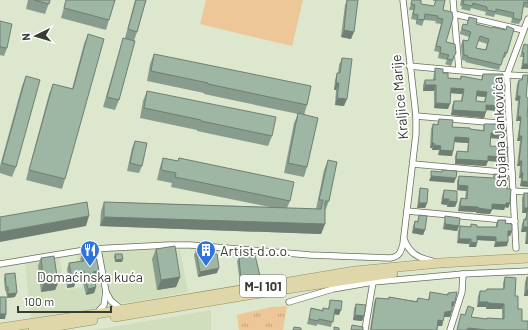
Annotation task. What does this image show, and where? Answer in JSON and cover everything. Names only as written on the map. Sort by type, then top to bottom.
[{"type":"main road","name":"M-I 101","points":[[0,328],[96,314],[355,271],[440,263],[528,258]]},
{"type":"main road","name":"M-I 101","points":[[33,330],[387,274],[528,264]]},
{"type":"street","name":"Kraljice Marije","points":[[0,264],[98,249],[169,245],[190,245],[310,256],[395,257],[401,252],[404,239],[416,140],[416,116],[403,0]]},
{"type":"street","points":[[453,0],[459,70]]},
{"type":"street","points":[[454,14],[524,30]]},
{"type":"street","name":"Stojana Jankovića","points":[[516,248],[507,75],[528,18]]},
{"type":"street","points":[[410,66],[528,76]]},
{"type":"street","points":[[416,116],[509,124]]},
{"type":"street","points":[[413,164],[512,173]]},
{"type":"street","points":[[513,191],[528,192]]},
{"type":"street","points":[[407,211],[515,221]]},
{"type":"street","points":[[404,239],[407,247],[416,256],[424,260],[440,263]]},
{"type":"street","points":[[98,249],[106,292],[111,301],[120,310]]},
{"type":"street","points":[[289,302],[333,289],[373,282],[463,274],[528,272]]},
{"type":"street","points":[[450,330],[462,292],[463,274]]},
{"type":"street","points":[[365,330],[373,282]]},
{"type":"street","points":[[96,314],[104,305],[106,292]]},
{"type":"shaded area","points":[[125,250],[180,250],[188,292],[134,302],[122,303],[113,301],[109,294],[101,252]]},
{"type":"shaded area","points":[[94,252],[102,290],[100,305],[96,309],[31,320],[25,263],[59,257],[66,290],[83,287],[76,255]]},
{"type":"shaded area","points":[[211,310],[211,330],[93,330],[107,328]]},
{"type":"green space","points":[[206,0],[303,0],[292,46],[200,24]]},
{"type":"green space","points":[[287,306],[283,330],[239,330],[237,315],[271,307]]},
{"type":"building","points":[[34,0],[50,0],[49,4]]},
{"type":"building","points":[[66,0],[115,0],[109,20],[64,8]]},
{"type":"building","points":[[136,0],[146,0],[137,32],[128,29]]},
{"type":"building","points":[[347,0],[358,0],[354,32],[344,30]]},
{"type":"building","points":[[412,0],[421,0],[421,4],[434,6],[436,0],[445,0],[443,10],[452,12],[453,18],[446,42],[455,44],[456,53],[452,60],[447,59],[449,55],[440,53],[441,47],[436,46],[443,19],[437,18],[438,16],[425,14],[424,20],[417,19],[418,15],[413,14],[415,5],[411,4]]},
{"type":"building","points":[[462,0],[528,0],[528,3],[524,2],[521,20],[513,18],[514,13],[496,9],[496,12],[487,10],[487,7],[473,3],[472,6],[463,4],[464,1]]},
{"type":"building","points":[[469,17],[477,19],[476,24],[506,30],[507,26],[514,29],[507,53],[505,52],[501,65],[464,55],[463,40],[468,41],[471,32],[462,28],[463,24],[467,25]],"holes":[[[480,36],[489,39],[486,50],[476,48]]]},
{"type":"building","points":[[0,21],[12,24],[7,48],[0,47]]},
{"type":"building","points":[[88,34],[104,39],[65,179],[29,170],[53,84],[73,89]]},
{"type":"building","points":[[123,38],[135,41],[119,100],[107,97]]},
{"type":"building","points":[[524,44],[528,45],[528,64],[523,64],[524,53],[522,52]]},
{"type":"building","points":[[154,54],[311,86],[307,105],[151,71]]},
{"type":"building","points":[[342,58],[352,59],[347,99],[337,98],[339,83],[336,83],[337,73],[340,73]]},
{"type":"building","points":[[435,68],[443,69],[443,73],[448,73],[448,78],[461,79],[461,76],[482,80],[483,74],[503,74],[503,85],[505,85],[504,106],[486,105],[486,112],[453,110],[454,101],[462,101],[464,89],[451,88],[450,104],[436,103],[436,85],[425,85],[425,80],[435,80]],"holes":[[[477,91],[487,92],[485,102],[476,101]]]},
{"type":"building","points":[[523,75],[528,75],[526,97],[528,98],[528,182],[522,181],[522,161],[519,161],[522,136],[519,136],[521,117],[518,116],[520,96],[517,96],[519,80],[522,80]]},
{"type":"building","points":[[26,76],[40,80],[16,167],[2,163]]},
{"type":"building","points":[[147,91],[276,117],[272,136],[144,108]]},
{"type":"building","points":[[298,113],[318,118],[307,167],[288,163]]},
{"type":"building","points":[[439,119],[453,120],[452,127],[470,128],[484,131],[484,124],[506,124],[505,134],[491,133],[490,146],[508,147],[507,157],[488,156],[488,161],[456,159],[457,151],[468,152],[469,138],[455,137],[453,151],[440,150],[441,146],[434,145],[434,143],[432,143],[433,124],[438,125]]},
{"type":"building","points":[[135,141],[147,143],[142,166],[130,163]]},
{"type":"building","points":[[163,158],[178,161],[179,158],[294,182],[290,201],[175,177],[176,173],[161,170]]},
{"type":"building","points":[[328,160],[337,162],[329,201],[325,201],[325,224],[104,217],[104,202],[321,209],[323,200],[319,200]]},
{"type":"building","points":[[442,170],[457,171],[456,178],[431,176],[431,171],[442,172]]},
{"type":"building","points":[[494,174],[508,175],[507,189],[511,189],[510,203],[506,203],[506,205],[492,204],[492,210],[478,207],[460,206],[461,198],[467,199],[468,186],[458,185],[459,176],[494,178]]},
{"type":"building","points":[[420,188],[428,189],[427,203],[419,203]]},
{"type":"building","points":[[444,190],[457,191],[457,202],[449,201],[449,199],[443,199]]},
{"type":"building","points":[[524,193],[528,193],[528,208],[524,208]]},
{"type":"building","points":[[87,202],[89,216],[0,232],[0,217]]},
{"type":"building","points":[[527,211],[528,227],[523,227],[524,219],[526,220]]},
{"type":"building","points":[[419,215],[427,216],[425,230],[414,228],[415,221],[418,222]]},
{"type":"building","points":[[445,216],[460,218],[459,226],[445,224]]},
{"type":"building","points":[[498,220],[506,220],[505,223],[512,224],[512,231],[508,231],[508,242],[496,242],[496,237],[477,236],[477,243],[471,242],[471,239],[459,239],[460,226],[471,227],[471,224],[477,225],[477,227],[497,227]]},
{"type":"building","points":[[175,246],[180,277],[161,280],[156,249]]},
{"type":"building","name":"Artist d.o.o.","points":[[207,248],[208,255],[217,254],[219,268],[200,272],[196,250]]},
{"type":"building","points":[[90,252],[91,257],[96,256],[99,271],[93,272],[96,287],[88,289],[84,271],[76,273],[76,281],[69,282],[68,274],[71,274],[69,263],[84,261],[82,253]]},
{"type":"building","points":[[115,254],[122,254],[123,259],[116,260]]},
{"type":"building","points":[[255,255],[260,276],[241,280],[239,258]]},
{"type":"building","points":[[54,256],[58,283],[44,284],[41,258]]},
{"type":"building","points":[[15,273],[17,293],[8,294],[5,274]]},
{"type":"building","points":[[505,277],[516,278],[515,296],[518,296],[518,309],[522,309],[522,321],[528,321],[528,330],[487,330],[468,328],[467,330],[457,330],[461,314],[465,315],[468,306],[474,308],[471,317],[504,319],[504,304],[479,302],[480,291],[486,291],[487,289],[504,289]]},
{"type":"building","points":[[527,277],[528,290],[526,290]]},
{"type":"building","points":[[430,292],[448,295],[448,293],[457,292],[455,302],[452,302],[452,311],[445,312],[443,321],[438,320],[437,330],[371,330],[376,298],[389,299],[389,297],[417,302],[418,298],[429,300]]},
{"type":"building","points":[[0,297],[6,297],[6,314],[0,314]]},
{"type":"building","points":[[330,300],[342,301],[341,310],[335,309],[333,322],[319,319],[318,321],[309,319],[311,308],[323,311],[323,308],[329,309]]},
{"type":"building","points":[[356,304],[366,305],[364,316],[355,315]]},
{"type":"building","points":[[352,325],[363,327],[363,330],[351,330]]},
{"type":"building","points":[[294,327],[301,328],[301,330],[293,330]]},
{"type":"building","points":[[334,327],[339,328],[339,330],[334,330]]},
{"type":"place","name":"Domaćinska kuća","points":[[90,267]]},
{"type":"place","name":"Artist d.o.o.","points":[[206,267]]}]
